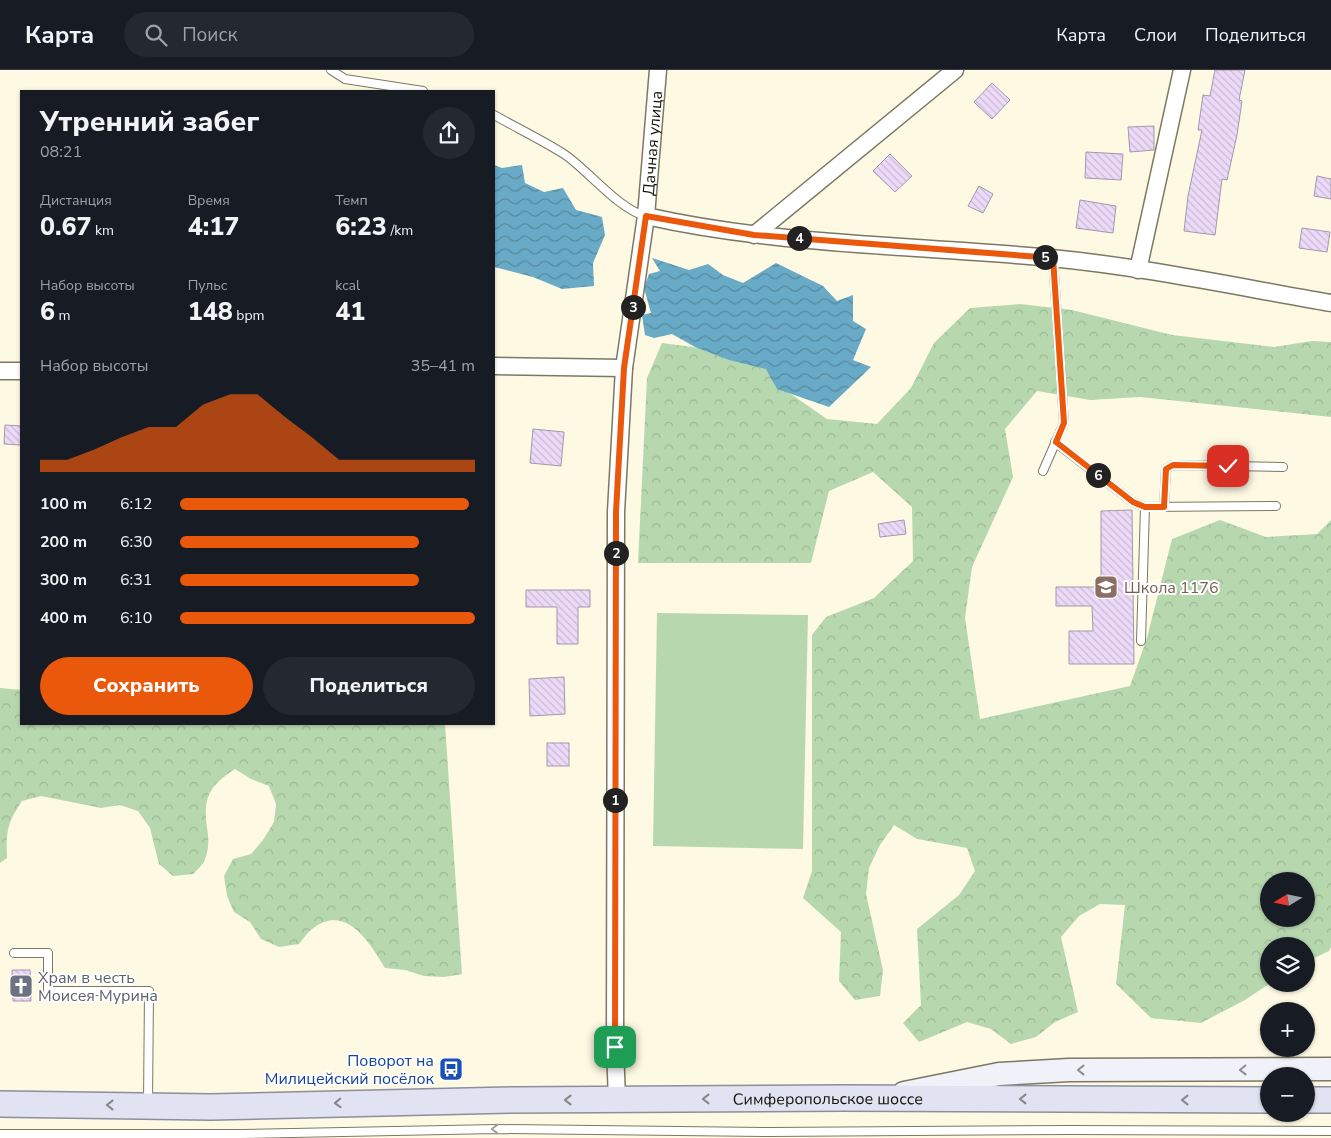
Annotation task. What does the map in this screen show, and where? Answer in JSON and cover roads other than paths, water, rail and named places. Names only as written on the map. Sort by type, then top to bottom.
[{"type":"main road","points":[[885,1098],[999,1074],[1069,1070],[1320,1069]]},
{"type":"main road","name":"Симферопольское шоссе","points":[[148,1106],[211,1107],[386,1102],[885,1098],[1260,1100]]},
{"type":"main road","points":[[1315,1100],[1331,1100]]},
{"type":"main road","points":[[0,1104],[148,1106]]},
{"type":"street","name":"Дачная улица","points":[[617,1100],[615,1047],[616,522],[624,368],[646,216],[658,70]]},
{"type":"street","points":[[754,235],[955,70]]},
{"type":"street","points":[[1138,270],[1182,70]]},
{"type":"street","points":[[646,216],[754,235],[1053,258],[1138,270],[1331,303]]},
{"type":"street","points":[[495,366],[624,368]]},
{"type":"street","points":[[0,371],[20,371]]},
{"type":"lane","points":[[331,70],[345,79],[416,90]]},
{"type":"lane","points":[[495,116],[565,155],[637,214],[646,216]]},
{"type":"lane","points":[[1043,471],[1064,423],[1053,258]]},
{"type":"lane","points":[[1056,442],[1133,502],[1145,507],[1276,506]]},
{"type":"lane","points":[[1164,507],[1166,469],[1173,465],[1283,467]]},
{"type":"lane","points":[[1141,641],[1145,507]]},
{"type":"lane","points":[[14,953],[48,953],[48,991],[149,991],[148,1106]]},
{"type":"lane","points":[[0,1134],[240,1136],[497,1129],[618,1134],[769,1132],[1069,1134],[1331,1131]]},
{"type":"water","points":[[495,165],[502,168],[522,165],[525,183],[544,192],[563,188],[576,210],[602,217],[605,235],[593,263],[594,286],[562,289],[533,277],[495,267]]},
{"type":"water","points":[[652,258],[689,270],[708,264],[723,275],[743,283],[776,263],[823,286],[837,301],[853,295],[853,321],[866,329],[853,360],[871,367],[829,407],[777,389],[766,369],[729,360],[695,347],[672,334],[654,338],[645,335],[642,315],[651,313],[644,288],[649,274],[660,271]]},
{"type":"place","name":"Школа 1176","points":[[1106,587]]},
{"type":"place","name":"Храм в честь Моисея Мурина","points":[[21,986]]},
{"type":"place","name":"Поворот на Милицейский посёлок","points":[[451,1069]]}]
